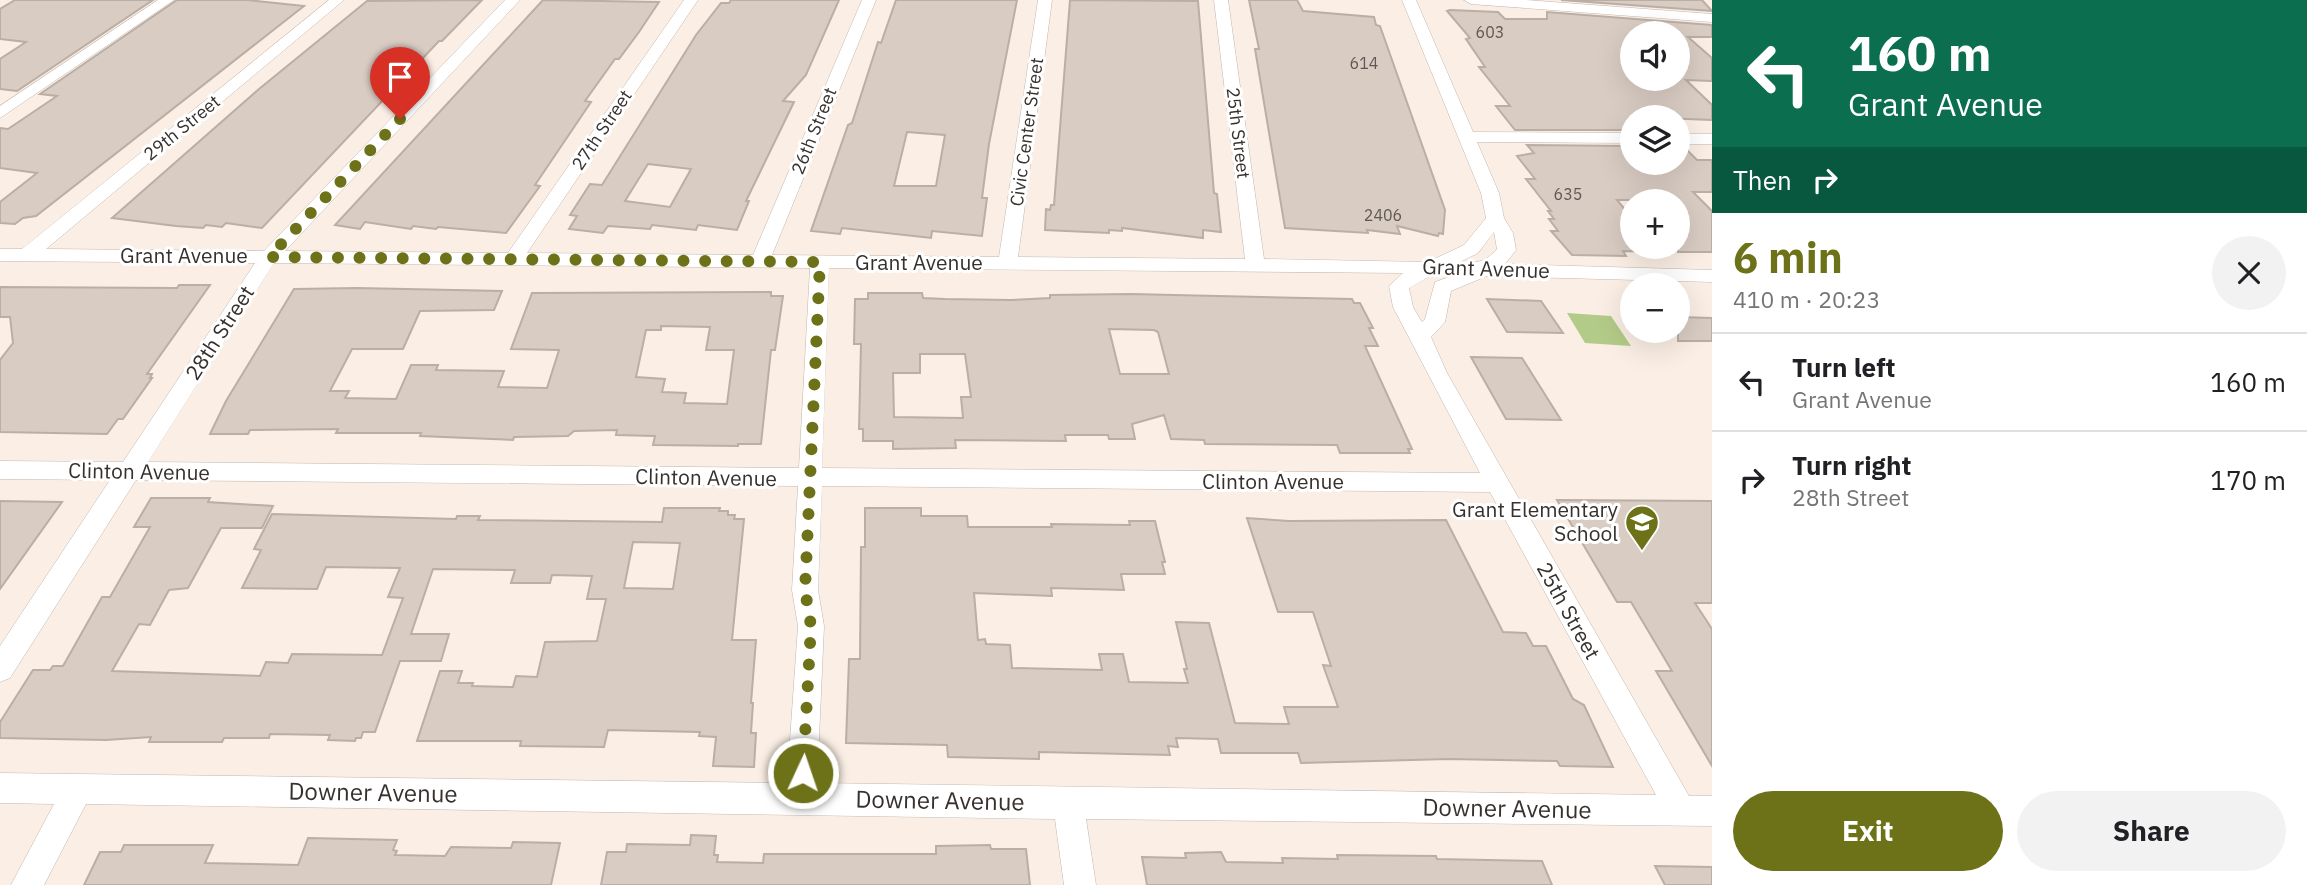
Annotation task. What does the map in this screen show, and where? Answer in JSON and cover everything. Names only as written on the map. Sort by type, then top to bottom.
[{"type":"street","points":[[0,113],[167,0]]},
{"type":"street","name":"29th Street","points":[[27,255],[337,0]]},
{"type":"street","name":"28th Street","points":[[0,669],[269,257],[513,0]]},
{"type":"street","name":"27th Street","points":[[514,259],[691,0]]},
{"type":"street","name":"26th Street","points":[[760,261],[869,0]]},
{"type":"street","name":"Civic Center Street","points":[[1008,263],[1045,0]]},
{"type":"street","name":"25th Street","points":[[1221,0],[1255,265]]},
{"type":"street","points":[[1409,0],[1490,193],[1494,218],[1504,233],[1507,250],[1502,258],[1488,268],[1442,287],[1435,322],[1420,335]]},
{"type":"street","points":[[1471,0],[1599,5],[1712,18]]},
{"type":"street","points":[[1466,137],[1620,138]]},
{"type":"street","points":[[1690,139],[1712,139]]},
{"type":"street","points":[[1431,267],[1471,249],[1494,218]]},
{"type":"street","name":"Grant Avenue","points":[[0,255],[1431,267],[1712,276]]},
{"type":"street","points":[[801,798],[811,626],[805,590],[820,262]]},
{"type":"street","name":"25th Street","points":[[1431,267],[1399,286],[1403,307],[1496,483],[1681,810]]},
{"type":"street","name":"Clinton Avenue","points":[[0,470],[1496,483]]},
{"type":"street","name":"Downer Avenue","points":[[0,788],[1712,811]]},
{"type":"street","points":[[27,885],[78,789]]},
{"type":"street","points":[[1068,804],[1080,885]]},
{"type":"green space","points":[[1567,313],[1611,316],[1620,330],[1620,343],[1629,343],[1631,346],[1585,343]]},
{"type":"building","points":[[15,0],[153,0],[17,91],[0,89],[0,59],[26,42],[0,39],[0,9]]},
{"type":"building","points":[[177,0],[247,0],[304,6],[36,216],[23,218],[15,224],[0,223],[0,202],[37,173],[0,168],[0,128],[8,129],[57,96],[40,94]]},
{"type":"building","points":[[482,0],[439,41],[262,228],[226,223],[222,227],[206,225],[203,228],[112,218],[259,89],[367,1]]},
{"type":"building","points":[[543,0],[659,2],[585,101],[591,102],[535,185],[540,186],[506,233],[438,227],[413,226],[411,229],[365,222],[360,229],[335,225]]},
{"type":"building","points":[[731,0],[839,0],[806,75],[783,101],[794,102],[746,201],[749,201],[737,230],[698,225],[696,230],[652,225],[650,229],[608,226],[603,233],[569,229],[577,216],[570,215],[590,184],[602,185],[696,35],[721,3],[729,3]],"holes":[[[648,164],[691,169],[670,207],[625,201]]]},
{"type":"building","points":[[896,0],[1017,0],[989,144],[982,198],[987,198],[982,236],[932,231],[931,238],[842,228],[840,234],[811,231],[848,125],[852,123],[878,42],[881,43]],"holes":[[[907,132],[945,135],[936,186],[894,186]]]},
{"type":"building","points":[[1070,0],[1198,1],[1214,193],[1217,194],[1221,232],[1203,230],[1203,238],[1122,228],[1122,231],[1109,230],[1109,233],[1045,230],[1046,209],[1050,210],[1051,205],[1054,205]]},
{"type":"building","points":[[1249,0],[1297,0],[1303,11],[1374,17],[1376,25],[1380,26],[1445,210],[1443,234],[1439,233],[1438,236],[1397,226],[1400,234],[1367,230],[1368,233],[1285,228],[1255,49],[1259,49]]},
{"type":"building","points":[[1561,0],[1702,0],[1712,11]]},
{"type":"building","points":[[1447,11],[1498,12],[1505,19],[1547,19],[1547,12],[1661,21],[1620,21],[1620,91],[1690,91],[1690,84],[1712,105],[1712,120],[1690,119],[1690,105],[1620,105],[1620,130],[1515,130],[1496,106],[1510,106],[1479,67],[1485,67],[1466,39],[1470,38]]},
{"type":"building","points":[[1690,23],[1712,25],[1712,37],[1690,37]]},
{"type":"building","points":[[1690,39],[1712,58],[1712,81],[1690,80]]},
{"type":"building","points":[[1527,145],[1620,146],[1620,175],[1690,175],[1690,153],[1697,160],[1712,160],[1712,192],[1693,192],[1712,211],[1712,252],[1690,252],[1690,189],[1620,189],[1620,200],[1617,200],[1620,204],[1620,256],[1572,255],[1551,231],[1558,231],[1549,219],[1554,219],[1548,211],[1551,211],[1526,179],[1535,179],[1517,156],[1534,153]]},
{"type":"building","points":[[179,285],[210,285],[147,374],[152,374],[152,378],[123,419],[118,419],[107,434],[0,432],[0,360],[13,343],[10,317],[0,317],[0,287],[177,288]]},
{"type":"building","points":[[294,289],[502,291],[494,310],[420,311],[403,349],[352,349],[330,391],[349,391],[345,398],[396,399],[411,365],[438,365],[436,370],[504,371],[498,387],[547,388],[559,350],[511,349],[532,293],[771,292],[771,296],[783,296],[775,350],[771,350],[761,444],[653,445],[655,436],[616,435],[617,430],[574,431],[568,436],[514,437],[513,440],[420,436],[421,433],[336,433],[338,429],[250,430],[248,434],[210,434],[226,401]],"holes":[[[661,326],[710,327],[706,350],[734,350],[727,404],[684,403],[686,393],[662,392],[665,379],[636,377],[646,330],[661,330]]]},
{"type":"building","points":[[868,293],[922,293],[923,298],[1011,300],[1050,298],[1050,295],[1131,294],[1352,299],[1354,303],[1360,303],[1373,328],[1369,328],[1378,346],[1365,346],[1412,449],[1408,449],[1410,453],[1340,453],[1337,445],[1205,444],[1204,440],[1171,439],[1164,415],[1132,424],[1135,439],[1109,439],[1108,435],[1065,435],[1066,441],[955,440],[956,448],[893,449],[893,441],[863,441],[863,429],[859,429],[861,344],[854,344],[855,299],[868,299]],"holes":[[[1109,329],[1158,332],[1169,374],[1120,374]],[[920,354],[965,354],[971,397],[961,397],[963,418],[894,417],[893,373],[920,373]]]},
{"type":"building","points":[[1487,299],[1541,301],[1563,333],[1507,332]]},
{"type":"building","points":[[1690,317],[1712,318],[1712,341],[1690,341]]},
{"type":"building","points":[[1471,357],[1522,358],[1561,420],[1506,419]]},
{"type":"building","points":[[151,498],[210,498],[208,502],[273,506],[262,528],[221,528],[188,588],[169,590],[150,625],[139,624],[112,671],[260,676],[266,662],[288,663],[292,654],[382,655],[403,598],[388,597],[400,568],[326,567],[317,589],[242,588],[261,550],[254,549],[272,514],[456,519],[457,516],[480,516],[478,520],[662,522],[664,508],[720,508],[719,511],[728,511],[728,515],[735,515],[734,519],[744,519],[732,640],[756,640],[751,703],[751,733],[756,733],[754,767],[713,766],[716,737],[699,736],[700,732],[608,730],[604,747],[520,746],[521,741],[417,741],[440,671],[462,671],[458,683],[513,687],[516,676],[537,677],[545,642],[597,641],[606,599],[587,599],[592,576],[552,575],[550,583],[511,583],[515,570],[433,569],[411,634],[449,634],[441,661],[400,661],[375,732],[363,732],[361,738],[356,738],[355,741],[328,740],[330,735],[270,734],[269,738],[224,738],[222,742],[149,742],[151,737],[106,740],[0,738],[0,722],[33,670],[50,670],[53,666],[63,666],[102,597],[110,597],[150,527],[134,527]],"holes":[[[633,542],[680,543],[673,589],[624,588]]]},
{"type":"building","points":[[1557,500],[1712,501],[1712,603],[1695,603],[1712,629],[1712,766],[1656,671],[1672,671],[1631,602],[1617,602]]},
{"type":"building","points":[[0,501],[62,502],[0,589]]},
{"type":"building","points":[[865,508],[921,508],[921,516],[967,516],[968,527],[1130,525],[1129,521],[1155,521],[1165,562],[1162,562],[1165,574],[1121,574],[1124,590],[1051,588],[1052,596],[974,593],[978,640],[985,639],[986,644],[1010,645],[1012,668],[1102,670],[1099,654],[1123,654],[1129,682],[1188,683],[1176,622],[1209,623],[1235,723],[1289,724],[1284,707],[1338,707],[1323,665],[1331,666],[1313,612],[1278,612],[1247,518],[1289,521],[1446,520],[1503,632],[1526,633],[1533,646],[1546,646],[1573,699],[1584,705],[1613,767],[1560,766],[1557,761],[1449,759],[1301,763],[1298,753],[1221,753],[1218,739],[1176,738],[1178,747],[1168,746],[1170,755],[1039,752],[1039,759],[948,757],[947,745],[846,743],[849,659],[860,659],[861,547],[865,547]]},
{"type":"building","points":[[691,835],[716,836],[714,855],[718,855],[717,862],[763,863],[764,854],[936,854],[936,846],[990,845],[991,849],[1026,849],[1030,885],[601,885],[607,852],[626,852],[627,844],[690,845]]},
{"type":"building","points":[[308,838],[397,840],[393,850],[397,851],[395,855],[445,856],[451,847],[511,848],[513,842],[560,843],[551,885],[84,885],[100,852],[121,852],[124,845],[213,845],[205,863],[298,865]]},
{"type":"building","points":[[1221,852],[1226,862],[1283,863],[1282,858],[1338,859],[1337,855],[1542,861],[1552,885],[1147,885],[1142,857],[1186,858],[1185,853]]},
{"type":"building","points":[[1655,866],[1712,867],[1712,885],[1665,885]]},
{"type":"place","name":"Grant Elementary School","points":[[1642,552]]},
{"type":"route","points":[[400,119],[269,257],[820,262],[805,590],[811,626],[803,773]]}]
